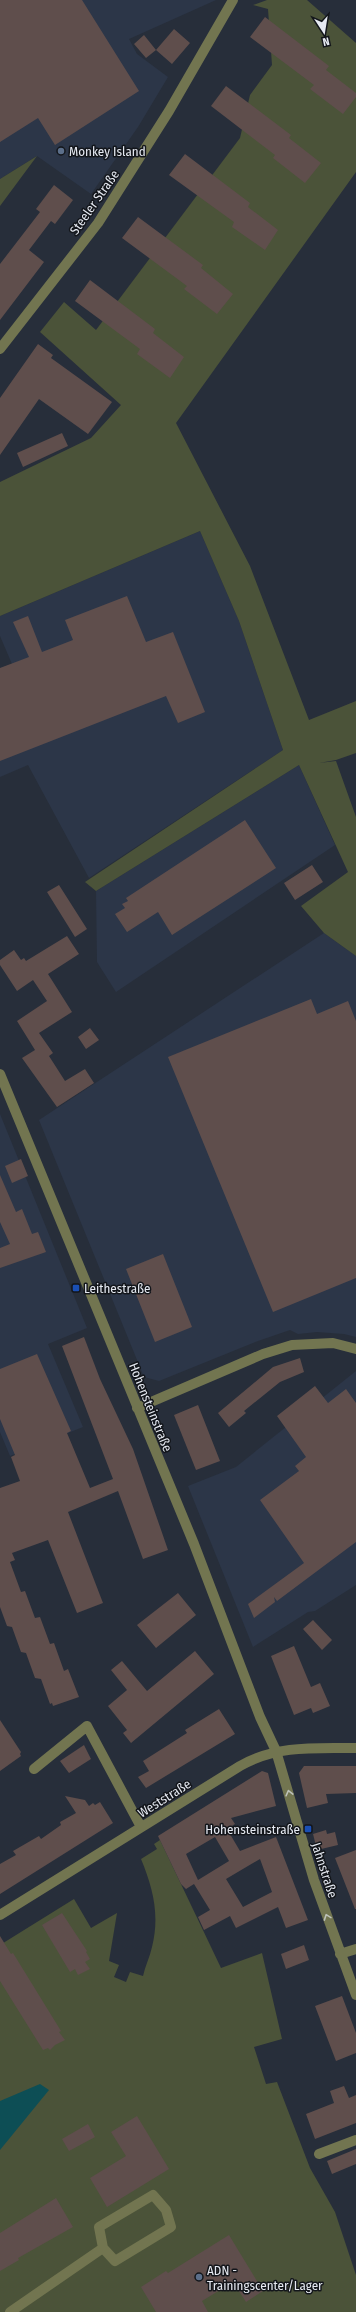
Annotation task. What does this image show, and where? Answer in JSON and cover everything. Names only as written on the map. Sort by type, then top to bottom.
[{"type":"street","name":"Steeler Straße","points":[[0,349],[98,223],[170,111],[233,0]]},
{"type":"street","name":"Hohensteinstraße","points":[[0,1074],[194,1544],[260,1717],[276,1751]]},
{"type":"street","points":[[137,1408],[257,1357],[292,1345],[333,1343],[356,1349]]},
{"type":"street","points":[[34,1768],[88,1726],[141,1827]]},
{"type":"street","name":"Weststraße","points":[[0,1915],[248,1761],[276,1751],[296,1748],[356,1748]]},
{"type":"street","name":"Jahnstraße","points":[[276,1751],[314,1880],[356,1995]]},
{"type":"street","points":[[340,1954],[356,1949]]},
{"type":"street","points":[[319,2154],[356,2140]]},
{"type":"street","points":[[153,2195],[166,2210],[171,2227],[116,2261],[103,2248],[98,2227],[153,2195]]},
{"type":"street","points":[[10,2312],[103,2248]]},
{"type":"shaded area","points":[[0,0],[216,0],[129,39],[137,54],[168,77],[138,127],[91,194],[37,156],[0,179]]},
{"type":"shaded area","points":[[267,0],[307,0],[356,43],[356,172],[176,423],[250,566],[309,720],[356,701],[356,753],[336,760],[319,763],[336,761],[356,817],[356,956],[324,933],[301,906],[348,872],[299,765],[96,891],[85,882],[283,750],[239,621],[200,531],[0,616],[0,482],[91,438],[121,405],[40,332],[64,302],[96,330],[240,138],[250,95],[272,65],[268,9],[253,5]]},
{"type":"shaded area","points":[[37,156],[0,206],[0,179]]},
{"type":"shaded area","points":[[200,531],[239,621],[283,750],[89,878],[28,765],[0,777],[0,668],[12,664],[0,636],[0,616]]},
{"type":"shaded area","points":[[299,765],[335,845],[116,992],[97,962],[96,891]]},
{"type":"shaded area","points":[[324,933],[356,956],[356,1337],[344,1334],[317,1332],[298,1334],[290,1330],[258,1341],[159,1381],[144,1377],[39,1120]]},
{"type":"shaded area","points":[[0,1114],[87,1328],[48,1344],[83,1427],[10,1456],[0,1432]]},
{"type":"shaded area","points":[[356,1371],[356,1585],[315,1611],[308,1612],[253,1647],[188,1486],[236,1467]]},
{"type":"shaded area","points":[[160,1840],[221,1968],[262,1953],[282,2039],[254,2047],[266,2084],[277,2082],[310,2168],[335,2212],[356,2275],[356,2312],[0,2312],[0,1945],[74,1899],[91,1928],[117,1913],[109,1961],[119,1965],[114,1977],[126,1982],[130,1972],[143,1976],[151,1951],[154,1935],[155,1913],[152,1891],[141,1859],[157,1849],[154,1844]]},
{"type":"shaded area","points":[[40,2084],[49,2090],[0,2150],[0,2101]]},
{"type":"building","points":[[0,0],[82,0],[139,91],[55,145],[38,118],[0,142]]},
{"type":"building","points":[[265,17],[329,66],[326,70],[356,93],[356,97],[343,114],[310,89],[314,85],[250,37]]},
{"type":"building","points":[[174,29],[190,43],[172,64],[156,50]]},
{"type":"building","points":[[144,35],[156,50],[146,58],[134,44]]},
{"type":"building","points":[[226,86],[291,135],[289,138],[321,163],[305,183],[273,158],[275,155],[211,106]]},
{"type":"building","points":[[185,154],[250,203],[248,207],[278,230],[265,250],[232,227],[234,222],[169,175]]},
{"type":"building","points":[[54,185],[73,200],[55,224],[51,221],[29,250],[44,262],[0,320],[0,264],[40,212],[36,209]]},
{"type":"building","points":[[138,217],[203,265],[201,268],[233,294],[217,314],[184,289],[187,286],[122,238]]},
{"type":"building","points":[[90,280],[155,329],[153,333],[184,357],[170,378],[137,354],[140,349],[75,301]]},
{"type":"building","points":[[38,344],[53,355],[51,358],[112,402],[88,434],[39,399],[0,455],[0,398]]},
{"type":"building","points":[[62,433],[68,446],[23,467],[17,453]]},
{"type":"building","points":[[127,596],[146,642],[173,632],[205,712],[178,723],[166,696],[0,761],[0,668],[29,657],[13,622],[28,616],[42,652],[73,640],[65,620]]},
{"type":"building","points":[[245,820],[276,868],[172,935],[158,912],[127,932],[115,914],[125,908],[122,904],[128,901],[126,898]]},
{"type":"building","points":[[312,865],[323,882],[295,900],[284,883]]},
{"type":"building","points":[[59,885],[87,929],[75,937],[47,892]]},
{"type":"building","points":[[67,936],[79,954],[48,974],[72,1012],[39,1033],[53,1053],[49,1056],[65,1081],[85,1069],[94,1083],[57,1107],[22,1058],[35,1050],[17,1021],[47,1001],[33,980],[17,991],[0,965],[0,960],[14,950],[21,960],[24,958],[26,961]]},
{"type":"building","points":[[311,999],[317,1014],[348,1001],[356,1021],[356,1278],[273,1312],[168,1057]]},
{"type":"building","points":[[90,1028],[99,1040],[86,1049],[78,1037]]},
{"type":"building","points":[[21,1159],[28,1176],[12,1183],[5,1166]]},
{"type":"building","points":[[0,1175],[16,1212],[22,1209],[32,1234],[38,1232],[46,1252],[0,1268],[0,1248],[10,1244],[0,1222]]},
{"type":"building","points":[[163,1254],[192,1327],[155,1342],[126,1269]]},
{"type":"building","points":[[84,1337],[100,1379],[133,1449],[168,1550],[143,1559],[118,1491],[68,1512],[103,1603],[77,1613],[48,1540],[12,1553],[15,1560],[10,1562],[21,1592],[25,1591],[35,1618],[40,1617],[50,1644],[54,1643],[64,1671],[68,1669],[79,1697],[53,1706],[52,1703],[50,1704],[41,1679],[35,1678],[26,1653],[21,1652],[12,1627],[7,1626],[0,1607],[0,1488],[20,1481],[11,1457],[15,1455],[0,1419],[0,1369],[37,1354],[71,1431],[67,1433],[90,1488],[113,1479],[62,1346]]},
{"type":"building","points":[[300,1358],[304,1372],[280,1382],[244,1411],[246,1413],[229,1427],[218,1413],[273,1367]]},
{"type":"building","points":[[315,1386],[328,1403],[346,1389],[356,1403],[356,1542],[277,1601],[274,1597],[275,1602],[254,1618],[248,1604],[304,1563],[260,1500],[299,1471],[295,1466],[306,1457],[277,1416]]},
{"type":"building","points":[[198,1405],[220,1461],[196,1470],[174,1415]]},
{"type":"building","points":[[178,1593],[196,1615],[156,1648],[137,1625]]},
{"type":"building","points":[[313,1620],[332,1640],[322,1650],[303,1629]]},
{"type":"building","points":[[294,1646],[311,1687],[320,1683],[330,1706],[313,1713],[311,1708],[294,1715],[271,1656]]},
{"type":"building","points":[[195,1651],[214,1674],[131,1743],[123,1733],[127,1730],[108,1706],[127,1690],[111,1670],[122,1661],[147,1691]]},
{"type":"building","points":[[219,1709],[235,1734],[146,1788],[138,1777],[149,1771],[143,1761],[187,1733],[185,1730]]},
{"type":"building","points":[[0,1720],[21,1752],[21,1756],[0,1771]]},
{"type":"building","points":[[84,1745],[91,1759],[69,1773],[60,1761]]},
{"type":"building","points":[[304,1766],[356,1766],[356,1793],[326,1794],[328,1803],[307,1808],[299,1773]]},
{"type":"building","points":[[262,1771],[268,1773],[276,1806],[231,1818],[235,1824],[227,1829],[240,1851],[276,1837],[308,1920],[286,1928],[278,1907],[236,1928],[230,1916],[204,1930],[198,1917],[210,1910],[194,1884],[186,1889],[181,1884],[158,1836]],"holes":[[[215,1837],[229,1861],[198,1880],[186,1854]],[[260,1859],[272,1892],[243,1907],[226,1879]]]},
{"type":"building","points":[[65,1796],[85,1800],[89,1806],[93,1803],[95,1805],[100,1802],[113,1823],[0,1894],[0,1864],[16,1855],[13,1851],[39,1836],[41,1839],[61,1825],[60,1822],[76,1813]]},
{"type":"building","points":[[326,1830],[327,1834],[335,1832],[338,1845],[317,1850],[313,1834]]},
{"type":"building","points":[[356,1850],[356,1909],[355,1909],[335,1858]]},
{"type":"building","points":[[62,1913],[87,1951],[86,1952],[90,1959],[85,1962],[90,1969],[78,1975],[75,1969],[70,1972],[42,1925]]},
{"type":"building","points":[[0,1936],[11,1954],[13,1953],[65,2040],[55,2045],[50,2050],[48,2048],[43,2050],[0,1981]]},
{"type":"building","points":[[304,1945],[309,1960],[286,1969],[281,1954]]},
{"type":"building","points":[[342,1996],[356,2033],[356,2053],[336,2061],[315,2006]]},
{"type":"building","points":[[344,2086],[349,2098],[356,2095],[356,2123],[315,2139],[306,2114],[334,2103],[330,2091]]},
{"type":"building","points":[[137,2116],[169,2169],[107,2207],[90,2178],[126,2156],[111,2132]]},
{"type":"building","points":[[88,2124],[95,2137],[69,2151],[62,2139]]},
{"type":"building","points":[[356,2149],[356,2164],[332,2174],[327,2161]]},
{"type":"building","points":[[56,2198],[73,2227],[18,2258],[19,2260],[0,2271],[0,2233]]},
{"type":"building","points":[[229,2235],[263,2291],[246,2302],[233,2282],[202,2301],[208,2312],[156,2312],[141,2287],[166,2271],[168,2273]]},
{"type":"place","name":"Monkey Island","points":[[61,151]]},
{"type":"place","name":"Leithestraße","points":[[76,1288]]},
{"type":"place","name":"Hohensteinstraße","points":[[308,1829]]},
{"type":"place","name":"ADN - Trainingscenter/Lager","points":[[199,2277]]}]
